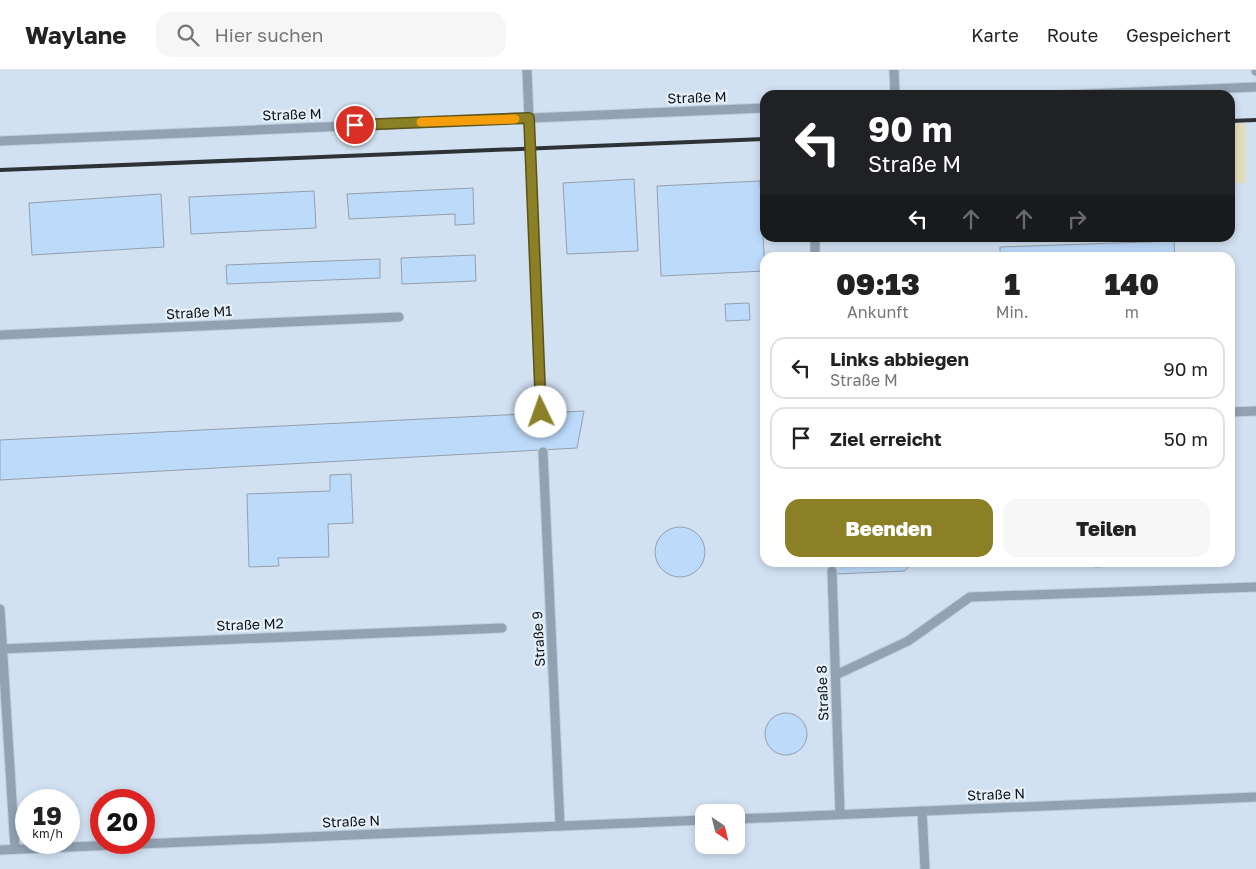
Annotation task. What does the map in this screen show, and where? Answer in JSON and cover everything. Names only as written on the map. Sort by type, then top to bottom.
[{"type":"lane","points":[[527,70],[541,412]]},
{"type":"lane","points":[[894,70],[895,90]]},
{"type":"lane","points":[[1184,90],[1256,87]]},
{"type":"lane","name":"Straße M","points":[[0,141],[760,108]]},
{"type":"lane","name":"Straße M1","points":[[0,335],[399,318]]},
{"type":"lane","points":[[1235,412],[1256,410]]},
{"type":"lane","name":"Straße 9","points":[[543,452],[560,826]]},
{"type":"lane","name":"Straße 8","points":[[832,570],[840,814]]},
{"type":"lane","points":[[836,675],[908,641],[970,596],[1256,587]]},
{"type":"lane","points":[[0,609],[15,849]]},
{"type":"lane","name":"Straße M2","points":[[1,649],[502,628]]},
{"type":"lane","name":"Straße N","points":[[745,819],[1256,797]]},
{"type":"lane","points":[[922,811],[925,869]]},
{"type":"lane","name":"Straße N","points":[[80,846],[695,820]]},
{"type":"lane","name":"Straße N","points":[[0,850],[15,849]]},
{"type":"shaded area","points":[[0,70],[1256,70],[1256,869],[0,869]]},
{"type":"shaded area","points":[[1246,123],[1246,183],[1235,183],[1235,124]]},
{"type":"building","points":[[634,179],[638,251],[567,254],[563,183]]},
{"type":"building","points":[[760,181],[760,242],[763,242],[764,252],[760,252],[760,271],[661,276],[657,186]]},
{"type":"building","points":[[473,188],[474,224],[455,225],[455,214],[349,219],[347,194]]},
{"type":"building","points":[[314,191],[316,228],[191,234],[189,197]]},
{"type":"building","points":[[161,194],[164,247],[32,255],[29,203]]},
{"type":"building","points":[[1174,242],[1175,252],[1000,252],[1000,247]]},
{"type":"building","points":[[475,255],[476,281],[402,284],[401,258]]},
{"type":"building","points":[[380,259],[380,278],[227,284],[226,265]]},
{"type":"building","points":[[749,303],[750,320],[726,321],[725,304]]},
{"type":"building","points":[[584,411],[577,448],[0,480],[0,440]]},
{"type":"building","points":[[351,474],[353,523],[328,524],[329,557],[278,558],[279,566],[249,567],[247,494],[330,491],[330,475]]},
{"type":"building","points":[[675,527],[685,527],[698,534],[705,547],[705,557],[698,570],[685,577],[675,577],[666,573],[659,566],[655,557],[655,547],[659,538],[666,531]]},
{"type":"building","points":[[830,567],[908,567],[905,571],[836,574]]},
{"type":"building","points":[[790,713],[798,716],[804,722],[807,734],[804,746],[798,752],[782,755],[774,752],[768,746],[765,730],[768,722],[774,716]]},
{"type":"railway","points":[[1235,121],[1256,120]]},
{"type":"railway","points":[[0,170],[760,139]]},
{"type":"slow traffic","points":[[421,122],[515,119]]},
{"type":"route","points":[[355,125],[529,118],[541,412]]}]
